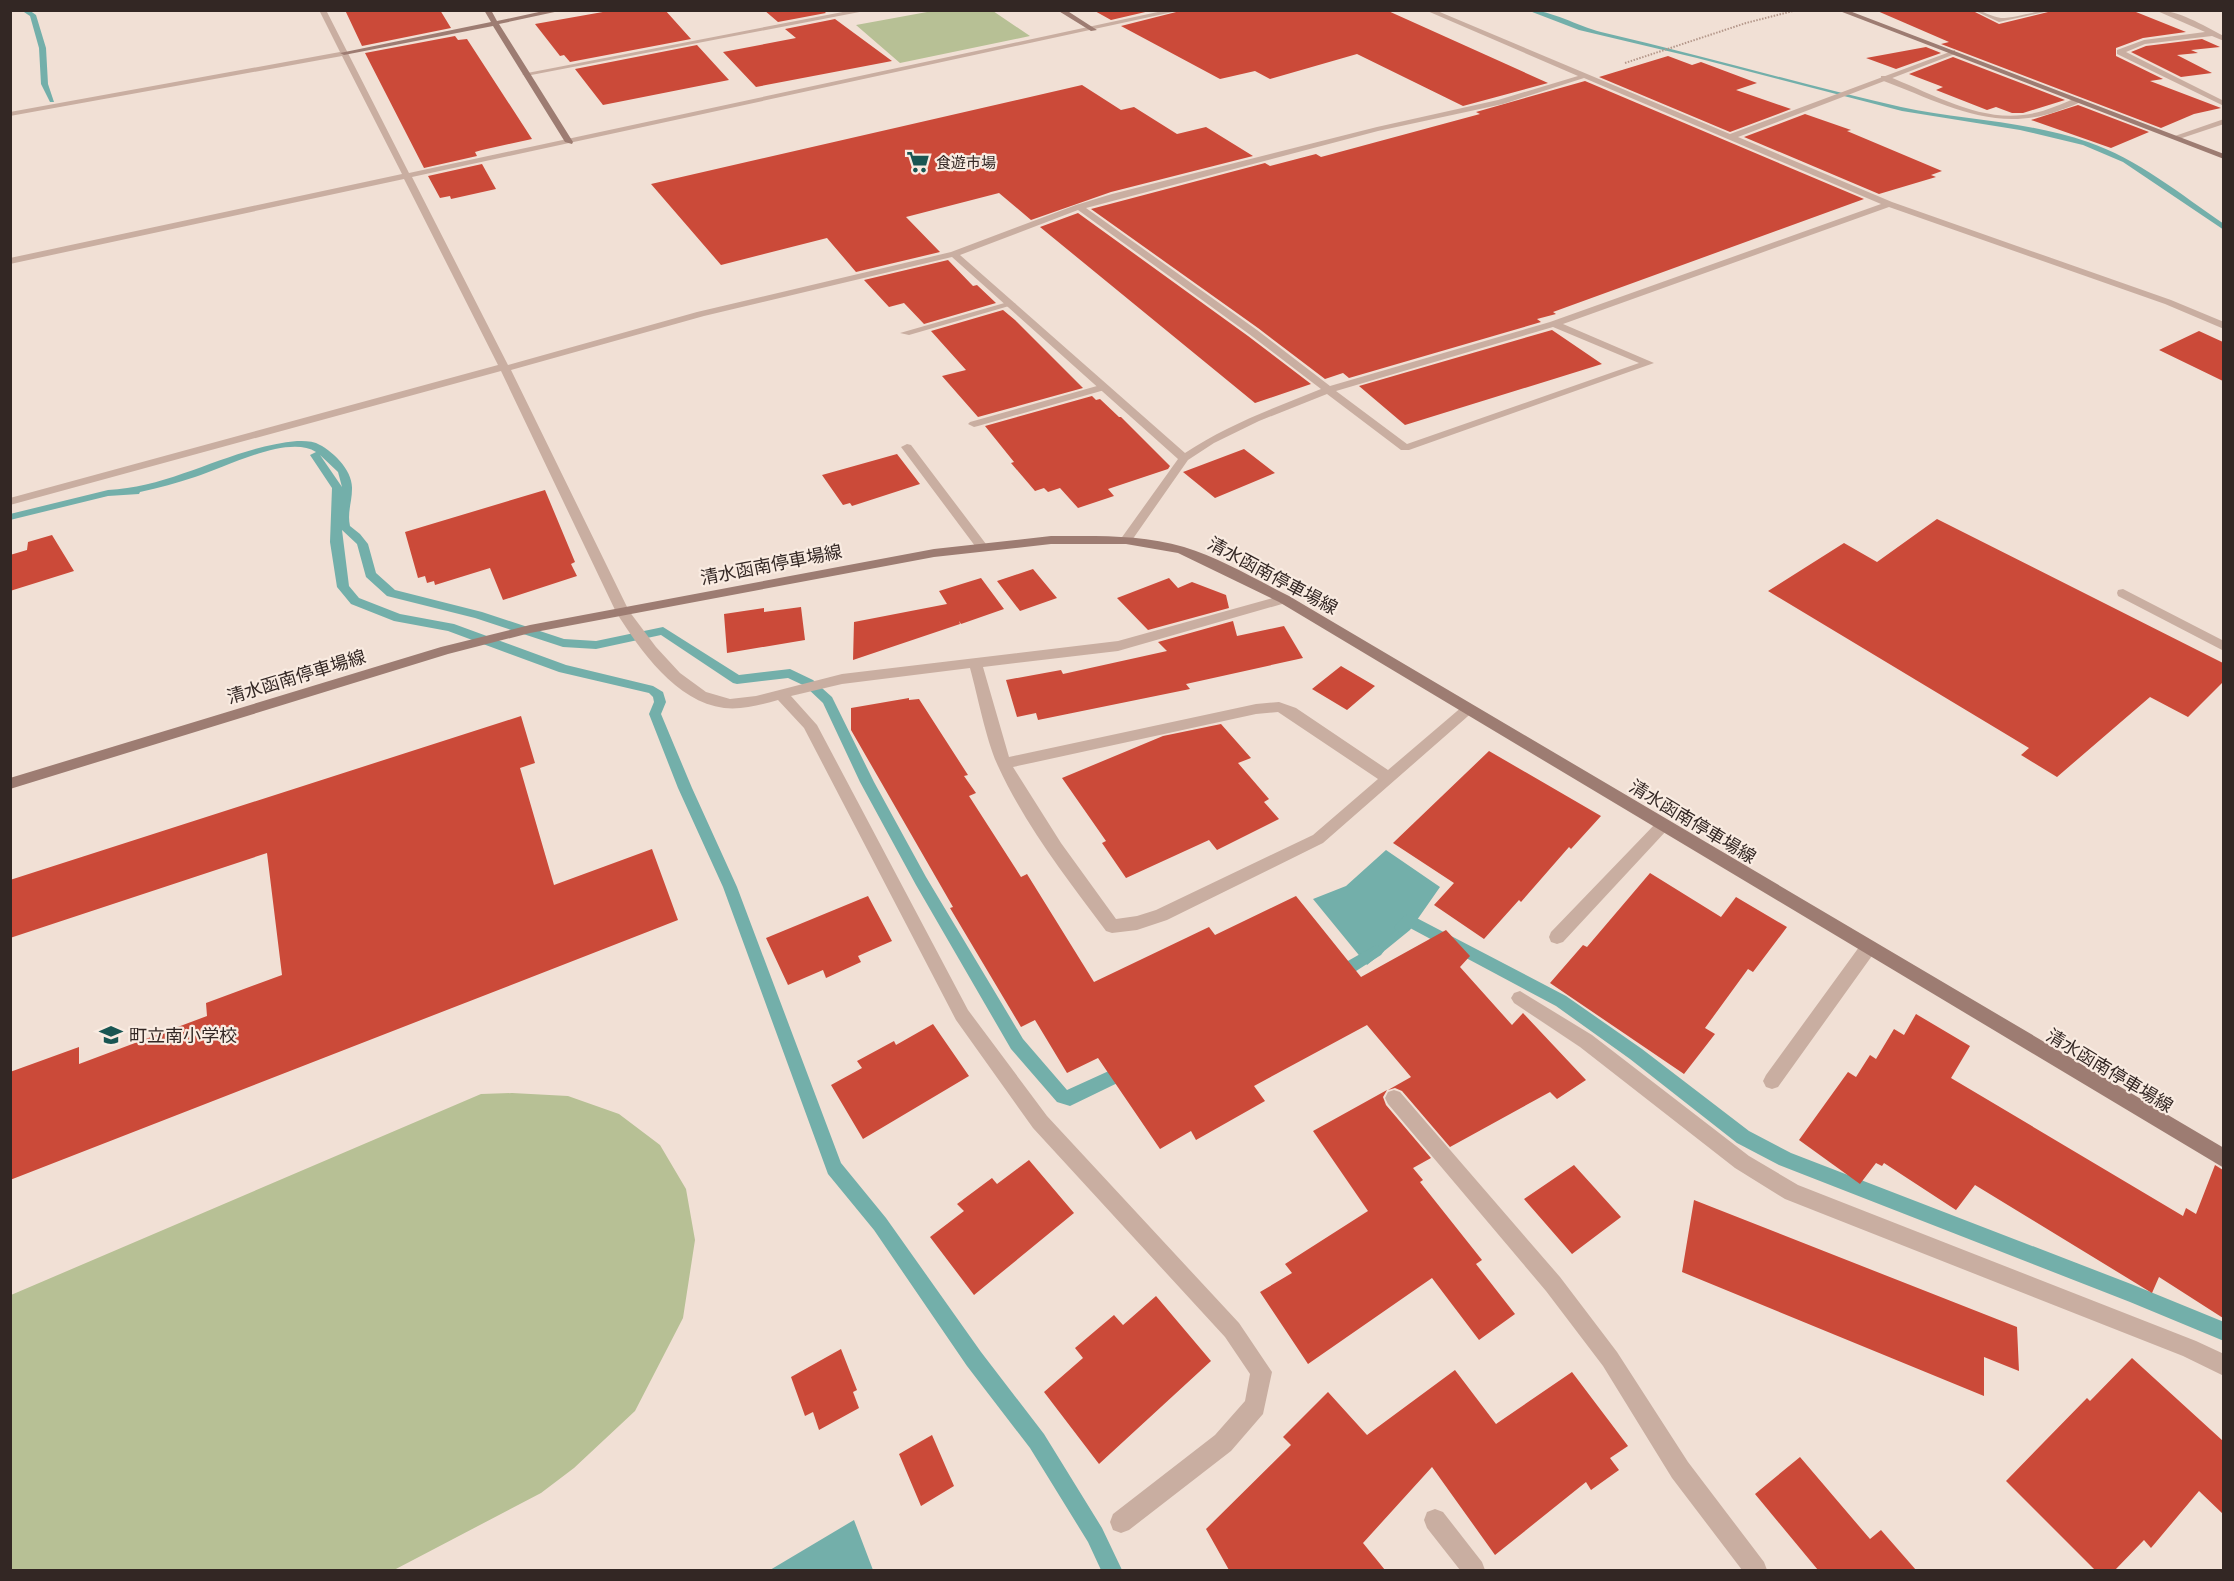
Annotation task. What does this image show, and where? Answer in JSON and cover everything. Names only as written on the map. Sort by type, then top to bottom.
[{"type":"main road","points":[[487,10],[569,142]]},
{"type":"main road","points":[[344,53],[561,10]]},
{"type":"main road","points":[[1060,10],[1093,30]]},
{"type":"main road","points":[[1840,10],[2223,157]]},
{"type":"main road","name":"清水函南停車場線","points":[[10,784],[446,650],[530,629],[934,553],[1051,540],[1126,540],[1181,550],[1225,568],[1284,599],[2223,1160]]},
{"type":"street","points":[[322,10],[504,368],[623,612],[639,637],[663,664],[694,691],[714,701],[745,704],[842,679],[1118,646],[1284,599]]},
{"type":"street","points":[[526,74],[867,10]]},
{"type":"street","points":[[10,261],[1179,10]]},
{"type":"street","points":[[1428,10],[1889,204],[2168,302],[2223,326]]},
{"type":"street","points":[[1976,10],[1999,20],[2051,10]]},
{"type":"street","points":[[2158,10],[2188,21],[2223,39]]},
{"type":"street","points":[[2210,34],[2144,42],[2120,52],[2223,104]]},
{"type":"street","points":[[1731,137],[1952,52]]},
{"type":"street","points":[[10,114],[344,53]]},
{"type":"street","points":[[10,502],[701,314],[954,254],[1079,207],[1377,129],[1500,102],[1581,76]]},
{"type":"street","points":[[1884,78],[1970,110],[2001,117],[2018,118],[2042,113],[2079,100]]},
{"type":"street","points":[[2176,138],[2223,121]]},
{"type":"street","points":[[1126,540],[1184,458],[1210,441],[1255,419],[1330,389],[1554,324],[1889,204]]},
{"type":"street","points":[[1079,207],[1330,389],[1406,448],[1649,363],[1554,324]]},
{"type":"street","points":[[954,254],[1184,458]]},
{"type":"street","points":[[905,333],[1011,304]]},
{"type":"street","points":[[974,424],[1104,387]]},
{"type":"street","points":[[907,447],[982,547]]},
{"type":"street","points":[[2123,593],[2223,647]]},
{"type":"street","points":[[975,663],[1004,764],[1017,788],[1112,926],[1137,923],[1161,915],[1318,839],[1468,710]]},
{"type":"street","points":[[781,694],[810,725],[962,1015],[1040,1122],[1232,1330],[1260,1372],[1255,1406],[1223,1443],[1121,1522]]},
{"type":"street","points":[[1004,764],[1256,709],[1279,707],[1291,712],[1388,778]]},
{"type":"street","points":[[1557,937],[1662,826]]},
{"type":"street","points":[[1772,1081],[1868,948]]},
{"type":"street","points":[[1520,998],[1586,1041],[1742,1162],[1792,1192],[2189,1348],[2223,1366]]},
{"type":"street","points":[[1394,1098],[1553,1284],[1610,1359],[1680,1470],[1755,1570]]},
{"type":"street","points":[[1435,1520],[1474,1570]]},
{"type":"path","points":[[1581,76],[1746,23],[1797,10]]},
{"type":"green space","points":[[938,10],[993,11],[1030,36],[900,63],[856,25]]},
{"type":"green space","points":[[481,1094],[568,1096],[619,1114],[660,1145],[686,1189],[695,1240],[683,1318],[635,1411],[574,1468],[541,1493],[394,1570],[11,1570],[11,1295]]},
{"type":"water","points":[[1386,850],[1440,887],[1410,930],[1367,965],[1313,899],[1346,886]]},
{"type":"water","points":[[854,1520],[873,1570],[770,1570]]},
{"type":"building","points":[[345,10],[440,10],[451,28],[362,46]]},
{"type":"building","points":[[614,10],[665,10],[691,39],[570,62],[564,55],[560,56],[535,24]]},
{"type":"building","points":[[764,10],[823,10],[826,13],[778,22]]},
{"type":"building","points":[[1093,10],[1154,10],[1111,20]]},
{"type":"building","points":[[1184,10],[1386,10],[1548,83],[1463,106],[1357,54],[1270,79],[1255,71],[1220,79],[1121,26]]},
{"type":"building","points":[[1875,10],[1971,10],[1999,24],[2056,10],[2131,10],[2186,32],[2143,38],[2116,48],[2116,56],[2163,79],[2150,81],[2221,108],[2194,114],[2161,128],[1941,44],[1949,42]]},
{"type":"building","points":[[835,19],[892,61],[756,87],[723,52],[796,38],[785,29]]},
{"type":"building","points":[[455,36],[458,40],[467,39],[532,139],[482,150],[475,152],[477,156],[424,168],[365,53]]},
{"type":"building","points":[[2202,39],[2220,47],[2191,50],[2198,53],[2177,55],[2212,73],[2181,77],[2131,52],[2146,46]]},
{"type":"building","points":[[697,45],[729,80],[603,105],[575,69]]},
{"type":"building","points":[[1926,47],[1941,53],[1896,69],[1866,58]]},
{"type":"building","points":[[1668,56],[1692,65],[1701,62],[1757,83],[1736,90],[1791,109],[1730,132],[1599,77]]},
{"type":"building","points":[[1953,57],[2065,100],[2023,113],[2012,113],[1996,107],[1987,110],[1936,90],[1943,87],[1909,74]]},
{"type":"building","points":[[1585,81],[1864,199],[1553,312],[1556,314],[1537,319],[1541,322],[1349,378],[1343,373],[1325,379],[1258,328],[1091,209],[1265,163],[1270,166],[1316,154],[1321,157],[1480,114],[1476,112]]},
{"type":"building","points":[[1082,85],[1121,110],[1134,107],[1177,134],[1206,127],[1253,156],[1111,192],[1031,220],[999,193],[906,217],[940,252],[856,272],[827,238],[721,265],[651,184]]},
{"type":"building","points":[[2078,105],[2149,132],[2111,148],[2031,120]]},
{"type":"building","points":[[1805,114],[1851,130],[1847,131],[1942,171],[1931,175],[1936,177],[1879,194],[1744,137]]},
{"type":"building","points":[[482,164],[496,189],[451,199],[450,196],[440,198],[428,176]]},
{"type":"building","points":[[1078,213],[1311,384],[1255,403],[1040,227]]},
{"type":"building","points":[[948,260],[973,286],[977,285],[996,303],[924,324],[904,303],[889,307],[864,280]]},
{"type":"building","points":[[1003,310],[1083,388],[978,417],[942,376],[966,370],[931,331]]},
{"type":"building","points":[[1552,330],[1602,364],[1405,425],[1359,386]]},
{"type":"building","points":[[2199,331],[2223,342],[2223,381],[2159,350]]},
{"type":"building","points":[[1092,396],[1096,400],[1100,399],[1121,417],[1170,466],[1168,469],[1108,489],[1114,496],[1078,508],[1060,488],[1048,492],[1044,488],[1035,491],[1011,463],[1014,462],[985,426]]},
{"type":"building","points":[[1244,449],[1275,473],[1215,498],[1183,472]]},
{"type":"building","points":[[897,454],[920,484],[852,506],[850,503],[843,505],[822,475]]},
{"type":"building","points":[[545,490],[575,562],[571,564],[577,576],[503,600],[490,568],[435,585],[434,581],[427,583],[425,576],[418,578],[405,532]]},
{"type":"building","points":[[1937,519],[2223,663],[2223,682],[2188,717],[2150,697],[2057,777],[2021,755],[2029,748],[1768,591],[1844,543],[1877,562]]},
{"type":"building","points":[[52,535],[74,571],[10,591],[10,555],[27,550],[28,542]]},
{"type":"building","points":[[1033,569],[1057,598],[1020,611],[997,581]]},
{"type":"building","points":[[981,578],[1004,609],[961,624],[959,621],[960,624],[853,660],[854,622],[947,604],[939,591]]},
{"type":"building","points":[[1169,578],[1178,588],[1192,582],[1226,595],[1229,608],[1148,630],[1117,598]]},
{"type":"building","points":[[801,607],[805,640],[727,653],[724,614],[764,608],[764,612]]},
{"type":"building","points":[[1233,621],[1237,636],[1284,626],[1303,658],[1186,684],[1190,689],[1038,720],[1036,713],[1017,717],[1006,680],[1061,670],[1063,674],[1167,651],[1158,642]]},
{"type":"building","points":[[1341,666],[1375,686],[1347,710],[1312,689]]},
{"type":"building","points":[[909,698],[909,700],[919,699],[968,775],[964,776],[976,793],[969,796],[1021,877],[1027,874],[1094,982],[1209,927],[1215,935],[1296,896],[1361,977],[1446,930],[1470,956],[1460,967],[1512,1025],[1523,1013],[1586,1080],[1557,1099],[1550,1092],[1450,1147],[1402,1091],[1395,1088],[1388,1090],[1411,1077],[1367,1025],[1254,1086],[1265,1101],[1196,1140],[1191,1131],[1160,1149],[1098,1058],[1067,1073],[1035,1020],[1021,1027],[950,908],[953,907],[851,730],[851,708]]},
{"type":"building","points":[[521,716],[535,763],[520,768],[554,885],[652,849],[678,920],[10,1180],[10,1072],[79,1047],[79,1064],[207,1016],[206,1003],[282,975],[267,853],[10,938],[10,880]]},
{"type":"building","points":[[1221,724],[1251,758],[1238,763],[1269,799],[1264,802],[1279,819],[1217,850],[1209,840],[1126,878],[1102,843],[1106,841],[1062,778],[1163,736]]},
{"type":"building","points":[[1489,751],[1601,816],[1571,849],[1569,847],[1521,902],[1519,900],[1484,939],[1434,905],[1454,883],[1393,843]]},
{"type":"building","points":[[1650,873],[1721,917],[1736,897],[1787,927],[1753,972],[1748,969],[1705,1028],[1715,1034],[1684,1074],[1550,983],[1583,945],[1587,947]]},
{"type":"building","points":[[868,896],[892,941],[858,956],[861,962],[826,978],[823,970],[788,985],[766,938]]},
{"type":"building","points":[[1916,1014],[1970,1046],[1951,1078],[2183,1216],[2186,1208],[2196,1214],[2215,1165],[2223,1170],[2223,1318],[2159,1277],[2152,1293],[1975,1185],[1956,1210],[1884,1163],[1882,1166],[1876,1163],[1860,1184],[1799,1140],[1848,1072],[1856,1077],[1870,1055],[1876,1059],[1894,1029],[1904,1035]]},
{"type":"building","points":[[933,1024],[969,1076],[863,1139],[831,1085],[862,1068],[857,1061],[894,1041],[896,1045]]},
{"type":"building","points":[[1387,1090],[1383,1097],[1386,1105],[1431,1158],[1413,1168],[1423,1180],[1420,1182],[1482,1260],[1476,1264],[1515,1314],[1479,1340],[1432,1278],[1308,1364],[1260,1292],[1292,1273],[1285,1264],[1368,1211],[1313,1131]]},
{"type":"building","points":[[1029,1160],[1074,1213],[974,1295],[930,1237],[964,1211],[957,1204],[992,1178],[997,1184]]},
{"type":"building","points":[[1574,1165],[1621,1217],[1572,1254],[1524,1199]]},
{"type":"building","points":[[1694,1200],[2017,1327],[2019,1371],[1984,1357],[1984,1396],[1682,1272]]},
{"type":"building","points":[[1156,1296],[1211,1361],[1099,1464],[1044,1392],[1083,1358],[1075,1348],[1114,1315],[1123,1325]]},
{"type":"building","points":[[841,1349],[857,1390],[853,1392],[859,1408],[819,1430],[813,1412],[805,1416],[791,1377]]},
{"type":"building","points":[[2132,1358],[2223,1441],[2223,1514],[2199,1491],[2151,1548],[2144,1540],[2115,1570],[2095,1570],[2006,1481],[2087,1398],[2090,1401]]},
{"type":"building","points":[[1455,1370],[1496,1424],[1572,1372],[1628,1446],[1610,1458],[1619,1470],[1591,1490],[1586,1482],[1495,1555],[1432,1467],[1363,1543],[1385,1570],[1229,1570],[1206,1529],[1291,1445],[1283,1437],[1328,1392],[1367,1435]]},
{"type":"building","points":[[932,1435],[954,1486],[921,1506],[899,1454]]},
{"type":"building","points":[[1800,1457],[1870,1539],[1881,1530],[1916,1570],[1818,1570],[1755,1494]]},
{"type":"waterway","points":[[24,10],[33,15],[38,29],[43,53],[44,84],[52,101]]},
{"type":"waterway","points":[[1530,10],[1581,29],[1698,56],[1902,109],[2020,128],[2085,143],[2126,160],[2224,228]]},
{"type":"waterway","points":[[126,492],[184,478],[266,449],[282,445],[311,445],[329,457],[344,474],[347,486],[343,518],[345,526],[365,549],[370,574],[391,593],[478,615],[563,643],[596,645],[663,631],[737,680],[790,673],[809,683],[828,700],[867,782],[921,881],[1017,1044],[1063,1097],[1070,1098],[1128,1070]]},
{"type":"waterway","points":[[315,455],[337,488],[336,542],[343,587],[355,601],[398,618],[450,627],[563,669],[653,690],[659,695],[660,702],[655,714],[685,788],[730,887],[834,1168],[880,1224],[974,1359],[1037,1441],[1095,1535],[1112,1570]]},
{"type":"waterway","points":[[10,517],[108,493],[135,492]]},
{"type":"waterway","points":[[1401,927],[1409,920],[1561,1001],[1636,1054],[1743,1137],[1785,1159],[2131,1293],[2224,1332]]},
{"type":"waterway","points":[[1337,975],[1376,951]]},
{"type":"place","name":"食遊市場","points":[[918,162]]},
{"type":"place","name":"町立南小学校","points":[[111,1035]]}]
